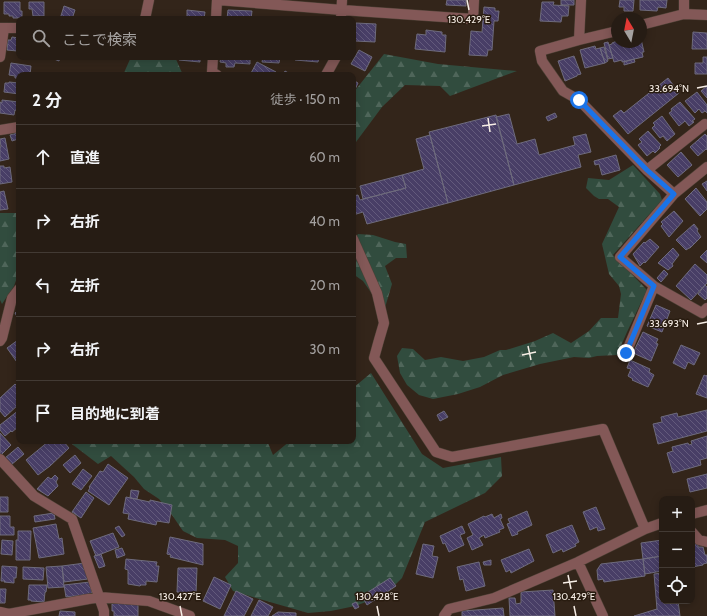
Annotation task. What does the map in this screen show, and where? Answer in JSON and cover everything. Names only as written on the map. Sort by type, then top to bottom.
[{"type":"street","points":[[146,16],[149,0]]},
{"type":"street","points":[[216,16],[218,0],[473,19],[474,0]]},
{"type":"street","points":[[579,40],[581,0]]},
{"type":"street","points":[[684,0],[684,14]]},
{"type":"street","points":[[647,23],[684,14],[707,15]]},
{"type":"street","points":[[0,58],[2,28],[16,28]]},
{"type":"street","points":[[611,32],[540,51],[542,61],[563,91],[579,100],[647,170],[674,194]]},
{"type":"street","points":[[212,72],[213,60]]},
{"type":"street","points":[[328,72],[334,60]]},
{"type":"street","points":[[647,170],[705,124]]},
{"type":"street","points":[[0,130],[16,127]]},
{"type":"street","points":[[707,167],[674,194],[620,257],[654,286],[702,312],[707,308]]},
{"type":"street","points":[[356,246],[377,293],[384,323],[374,358],[436,452],[452,457],[603,429],[645,529]]},
{"type":"street","points":[[626,353],[654,286]]},
{"type":"street","points":[[0,341],[12,298],[16,293]]},
{"type":"street","points":[[0,460],[34,496],[72,519],[104,611],[104,616]]},
{"type":"street","points":[[695,513],[707,510]]},
{"type":"street","points":[[444,616],[449,609],[494,598],[578,562],[645,529],[659,524]]},
{"type":"street","points":[[695,535],[699,540],[707,542]]},
{"type":"street","points":[[578,562],[603,616]]},
{"type":"street","points":[[0,612],[9,614],[99,597],[149,601],[190,616]]},
{"type":"green space","points":[[384,54],[438,64],[517,71],[450,96],[440,86],[405,85],[382,107],[356,142],[356,89]]},
{"type":"green space","points":[[130,60],[176,60],[182,72],[124,72]]},
{"type":"green space","points":[[633,165],[660,194],[662,200],[613,255],[647,290],[617,355],[589,358],[574,357],[540,364],[503,375],[480,387],[458,394],[433,399],[419,395],[407,385],[400,373],[397,356],[402,348],[413,349],[425,360],[441,357],[463,361],[484,357],[500,350],[506,350],[535,341],[553,333],[571,343],[589,331],[601,318],[618,318],[621,294],[619,286],[609,274],[602,244],[619,207],[608,199],[599,199],[586,188],[588,178],[609,180]]},
{"type":"green space","points":[[0,213],[16,213],[16,280],[2,304],[0,300]]},
{"type":"green space","points":[[358,234],[373,235],[406,244],[407,258],[396,258],[385,266],[392,284],[384,311],[363,281],[356,276],[356,237]]},
{"type":"green space","points":[[371,373],[422,454],[443,468],[501,457],[502,476],[485,493],[425,522],[402,578],[385,595],[355,606],[331,611],[308,613],[233,591],[225,577],[238,563],[238,546],[225,540],[197,538],[183,531],[159,499],[144,489],[134,477],[111,456],[98,464],[72,444],[268,444],[273,455],[286,444],[356,444],[356,386]]},
{"type":"building","points":[[447,0],[466,0],[466,6],[446,5]]},
{"type":"building","points":[[561,0],[574,0],[574,5],[561,5]]},
{"type":"building","points":[[620,0],[634,0],[633,11],[624,11],[624,7],[619,7]]},
{"type":"building","points":[[640,0],[667,0],[666,8],[658,7],[657,11],[640,10]]},
{"type":"building","points":[[4,2],[20,2],[20,11],[22,11],[22,16],[16,16],[16,18],[13,18],[13,16],[9,16],[9,14],[4,14]]},
{"type":"building","points":[[29,2],[44,2],[44,16],[33,16],[32,9],[29,9]]},
{"type":"building","points":[[542,2],[554,2],[553,5],[569,6],[568,16],[562,16],[561,22],[540,21]]},
{"type":"building","points":[[64,6],[75,10],[73,16],[61,16]]},
{"type":"building","points":[[484,7],[495,8],[495,11],[499,11],[498,21],[494,21],[492,50],[488,50],[487,56],[469,55],[471,31],[482,32]]},
{"type":"building","points":[[187,10],[205,12],[204,16],[187,16]]},
{"type":"building","points":[[228,10],[252,11],[251,16],[227,16]]},
{"type":"building","points":[[356,23],[376,24],[375,42],[356,41]]},
{"type":"building","points":[[426,30],[442,32],[442,35],[446,35],[445,52],[415,49],[417,34],[426,35]]},
{"type":"building","points":[[693,32],[707,33],[707,49],[692,49]]},
{"type":"building","points":[[12,37],[16,38],[16,51],[7,50],[8,40],[11,40]]},
{"type":"building","points":[[608,42],[613,58],[608,59],[604,43]]},
{"type":"building","points":[[611,44],[611,48],[643,48],[643,57],[622,62],[622,60],[614,62],[609,45]]},
{"type":"building","points":[[595,46],[596,49],[600,48],[605,63],[585,68],[580,50]]},
{"type":"building","points":[[604,47],[608,61],[605,63],[600,48]]},
{"type":"building","points":[[359,50],[372,57],[365,71],[351,64],[353,60],[356,60],[356,55]]},
{"type":"building","points":[[574,56],[581,74],[565,81],[558,61]]},
{"type":"building","points":[[703,57],[707,57],[707,74],[695,74],[695,63],[703,63]]},
{"type":"building","points":[[634,59],[635,62],[624,65],[624,62]]},
{"type":"building","points":[[179,60],[200,60],[200,62]]},
{"type":"building","points":[[220,60],[250,60],[250,64],[235,63],[234,67],[226,67],[226,63],[220,62]]},
{"type":"building","points":[[262,60],[280,60],[279,63],[262,62]]},
{"type":"building","points":[[295,60],[318,60],[318,62]]},
{"type":"building","points":[[257,62],[276,72],[252,72]]},
{"type":"building","points":[[11,63],[31,66],[30,72],[16,72],[16,78],[15,76],[9,75]]},
{"type":"building","points":[[668,78],[679,93],[628,134],[613,116],[621,110],[624,113]]},
{"type":"building","points":[[5,83],[16,83],[16,94],[4,92]]},
{"type":"building","points":[[707,86],[707,98],[701,91]]},
{"type":"building","points":[[697,92],[707,105],[707,113],[705,111],[702,113],[699,109],[695,113],[685,101]]},
{"type":"building","points":[[2,100],[16,102],[16,110],[14,115],[0,113],[0,102],[2,103]]},
{"type":"building","points":[[680,102],[695,119],[689,126],[685,121],[679,126],[669,113],[672,111],[671,109]]},
{"type":"building","points":[[555,113],[557,117],[548,121],[546,117]]},
{"type":"building","points":[[509,114],[517,144],[535,139],[539,155],[575,145],[573,137],[586,134],[591,152],[578,155],[581,167],[514,185],[496,117]]},
{"type":"building","points":[[496,115],[514,185],[448,203],[429,132]]},
{"type":"building","points":[[662,116],[675,134],[667,141],[663,136],[660,138],[652,128],[655,125],[653,123]]},
{"type":"building","points":[[648,131],[661,145],[655,153],[653,151],[647,156],[638,145],[642,142],[639,139]]},
{"type":"building","points":[[16,133],[16,140],[12,141],[10,135]]},
{"type":"building","points":[[705,134],[707,136],[707,150],[706,149],[698,156],[690,147]]},
{"type":"building","points":[[430,135],[448,203],[367,224],[363,212],[356,214],[356,195],[358,195],[360,200],[406,188],[402,175],[424,169],[416,139]]},
{"type":"building","points":[[5,138],[9,159],[0,161],[0,139]]},
{"type":"building","points":[[681,152],[692,165],[678,177],[667,165]]},
{"type":"building","points":[[616,155],[620,170],[602,175],[599,164],[595,165],[594,161]]},
{"type":"building","points":[[0,166],[4,166],[4,168],[10,167],[12,182],[0,184]]},
{"type":"building","points":[[402,175],[406,188],[363,199],[360,186]]},
{"type":"building","points":[[707,181],[707,191],[702,184]]},
{"type":"building","points":[[696,188],[707,202],[707,209],[700,216],[685,199]]},
{"type":"building","points":[[4,191],[8,209],[0,210],[0,192]]},
{"type":"building","points":[[674,211],[683,221],[669,237],[661,226],[663,224],[661,222]]},
{"type":"building","points":[[694,224],[701,237],[686,250],[676,240]]},
{"type":"building","points":[[650,239],[659,247],[645,263],[644,262],[640,266],[633,254],[644,242],[645,243]]},
{"type":"building","points":[[673,248],[679,255],[672,264],[673,266],[668,270],[658,263]]},
{"type":"building","points":[[707,250],[707,263],[700,257]]},
{"type":"building","points":[[695,264],[707,275],[707,283],[691,300],[676,286]]},
{"type":"building","points":[[664,270],[668,274],[661,282],[657,278]]},
{"type":"building","points":[[705,285],[707,287],[707,298],[705,300],[698,294]]},
{"type":"building","points":[[656,305],[670,311],[662,332],[647,326]]},
{"type":"building","points":[[643,332],[658,339],[656,343],[658,344],[651,361],[633,353]]},
{"type":"building","points":[[16,341],[16,361],[7,348]]},
{"type":"building","points":[[681,345],[700,353],[694,365],[688,362],[685,369],[673,363]]},
{"type":"building","points":[[630,360],[650,369],[649,372],[654,375],[648,387],[632,380],[633,379],[628,376],[631,369],[627,368]]},
{"type":"building","points":[[704,375],[707,375],[707,398],[696,394]]},
{"type":"building","points":[[15,384],[16,385],[16,407],[5,417],[0,411],[0,398]]},
{"type":"building","points":[[707,410],[707,431],[658,444],[653,424],[662,422],[661,417],[677,413],[678,417]]},
{"type":"building","points":[[444,411],[448,417],[440,421],[437,415]]},
{"type":"building","points":[[16,412],[16,429],[12,432],[11,431],[5,436],[0,430],[0,425]]},
{"type":"building","points":[[0,433],[11,445],[1,455],[0,454]]},
{"type":"building","points":[[707,436],[707,458],[700,460],[701,465],[673,473],[667,453],[673,451],[672,447],[688,443],[689,445],[692,444],[691,441]]},
{"type":"building","points":[[45,444],[66,444],[69,448],[38,475],[26,460]]},
{"type":"building","points":[[18,447],[24,454],[11,465],[5,458]]},
{"type":"building","points":[[75,455],[81,463],[70,473],[63,465]]},
{"type":"building","points":[[108,464],[128,478],[109,505],[88,491],[90,488],[89,487],[100,471],[103,472]]},
{"type":"building","points":[[83,469],[92,476],[81,490],[72,484]]},
{"type":"building","points":[[707,474],[707,488],[690,492],[687,479]]},
{"type":"building","points":[[55,475],[58,478],[56,482],[58,486],[48,496],[37,489],[48,477],[51,479]]},
{"type":"building","points":[[131,490],[139,491],[137,499],[130,498]]},
{"type":"building","points":[[86,492],[94,498],[81,518],[72,512]]},
{"type":"building","points":[[0,497],[8,497],[8,512],[0,512]]},
{"type":"building","points":[[126,497],[172,505],[169,523],[157,521],[156,525],[128,519],[129,514],[123,513]]},
{"type":"building","points":[[596,507],[605,529],[598,531],[597,527],[590,530],[583,512]]},
{"type":"building","points":[[527,511],[532,525],[512,536],[507,524],[510,523],[508,519]]},
{"type":"building","points":[[54,513],[55,519],[35,522],[34,516]]},
{"type":"building","points":[[492,514],[494,518],[501,514],[502,518],[500,519],[504,528],[499,530],[500,532],[485,538],[484,535],[479,538],[483,545],[472,550],[467,538],[473,535],[468,524],[484,516],[485,517]]},
{"type":"building","points":[[0,516],[10,516],[10,527],[14,527],[14,535],[0,535]]},
{"type":"building","points":[[56,524],[59,539],[62,538],[64,554],[39,558],[33,528]]},
{"type":"building","points":[[572,525],[579,542],[575,544],[576,546],[563,552],[562,549],[553,553],[546,535]]},
{"type":"building","points":[[119,526],[125,535],[122,537],[115,528]]},
{"type":"building","points":[[462,526],[465,533],[460,535],[464,545],[449,552],[445,543],[443,544],[440,536]]},
{"type":"building","points":[[18,531],[31,531],[30,560],[16,560],[16,540],[18,540]]},
{"type":"building","points":[[113,533],[119,547],[96,556],[90,541]]},
{"type":"building","points":[[170,537],[203,544],[203,565],[170,557],[171,555],[167,554]]},
{"type":"building","points":[[2,540],[13,541],[12,555],[1,554]]},
{"type":"building","points":[[659,540],[659,556],[643,559],[641,543]]},
{"type":"building","points":[[423,544],[434,546],[432,556],[438,557],[433,578],[416,574]]},
{"type":"building","points":[[695,544],[698,544],[698,547],[703,547],[705,555],[707,555],[707,563],[695,566]]},
{"type":"building","points":[[122,548],[125,555],[117,558],[115,550]]},
{"type":"building","points":[[529,549],[534,561],[511,573],[510,570],[506,572],[501,560]]},
{"type":"building","points":[[101,554],[105,566],[99,568],[94,556]]},
{"type":"building","points":[[659,556],[659,572],[645,574],[643,559]]},
{"type":"building","points":[[126,559],[157,562],[156,566],[159,566],[157,582],[146,581],[146,585],[140,586],[128,584],[128,570],[125,569]]},
{"type":"building","points":[[643,559],[645,576],[604,582],[603,579],[598,580],[597,570],[601,564]]},
{"type":"building","points":[[491,560],[491,565],[484,565],[483,562]]},
{"type":"building","points":[[479,562],[485,586],[466,591],[463,579],[460,580],[457,567]]},
{"type":"building","points":[[85,563],[88,579],[64,582],[62,566]]},
{"type":"building","points":[[2,566],[17,567],[14,583],[1,581]]},
{"type":"building","points":[[62,566],[64,587],[48,588],[46,567]]},
{"type":"building","points":[[23,567],[44,568],[43,580],[23,579]]},
{"type":"building","points":[[178,568],[197,568],[196,593],[177,592]]},
{"type":"building","points":[[659,573],[659,604],[678,604],[680,616],[634,616],[657,609],[654,574]]},
{"type":"building","points":[[214,577],[231,585],[220,609],[203,601]]},
{"type":"building","points":[[390,578],[396,586],[367,605],[362,596]]},
{"type":"building","points":[[90,582],[92,594],[66,597],[64,585]]},
{"type":"building","points":[[29,585],[47,585],[44,602],[28,600]]},
{"type":"building","points":[[0,589],[6,589],[5,603],[0,603]]},
{"type":"building","points":[[553,590],[555,616],[510,616],[509,598],[515,598],[516,604],[521,603],[521,592]]},
{"type":"building","points":[[236,591],[253,599],[244,616],[224,616]]},
{"type":"building","points":[[259,600],[273,607],[268,616],[251,616]]},
{"type":"building","points":[[112,602],[138,603],[138,616],[114,616],[114,611],[112,611]]},
{"type":"building","points":[[356,602],[359,607],[355,609],[352,604]]},
{"type":"building","points":[[503,608],[504,616],[462,616],[462,611]]},
{"type":"building","points":[[60,611],[75,612],[75,616],[59,616]]},
{"type":"building","points":[[278,612],[296,613],[296,616],[272,616]]},
{"type":"route","points":[[579,100],[647,170],[674,194],[620,257],[654,286],[626,353]]}]
